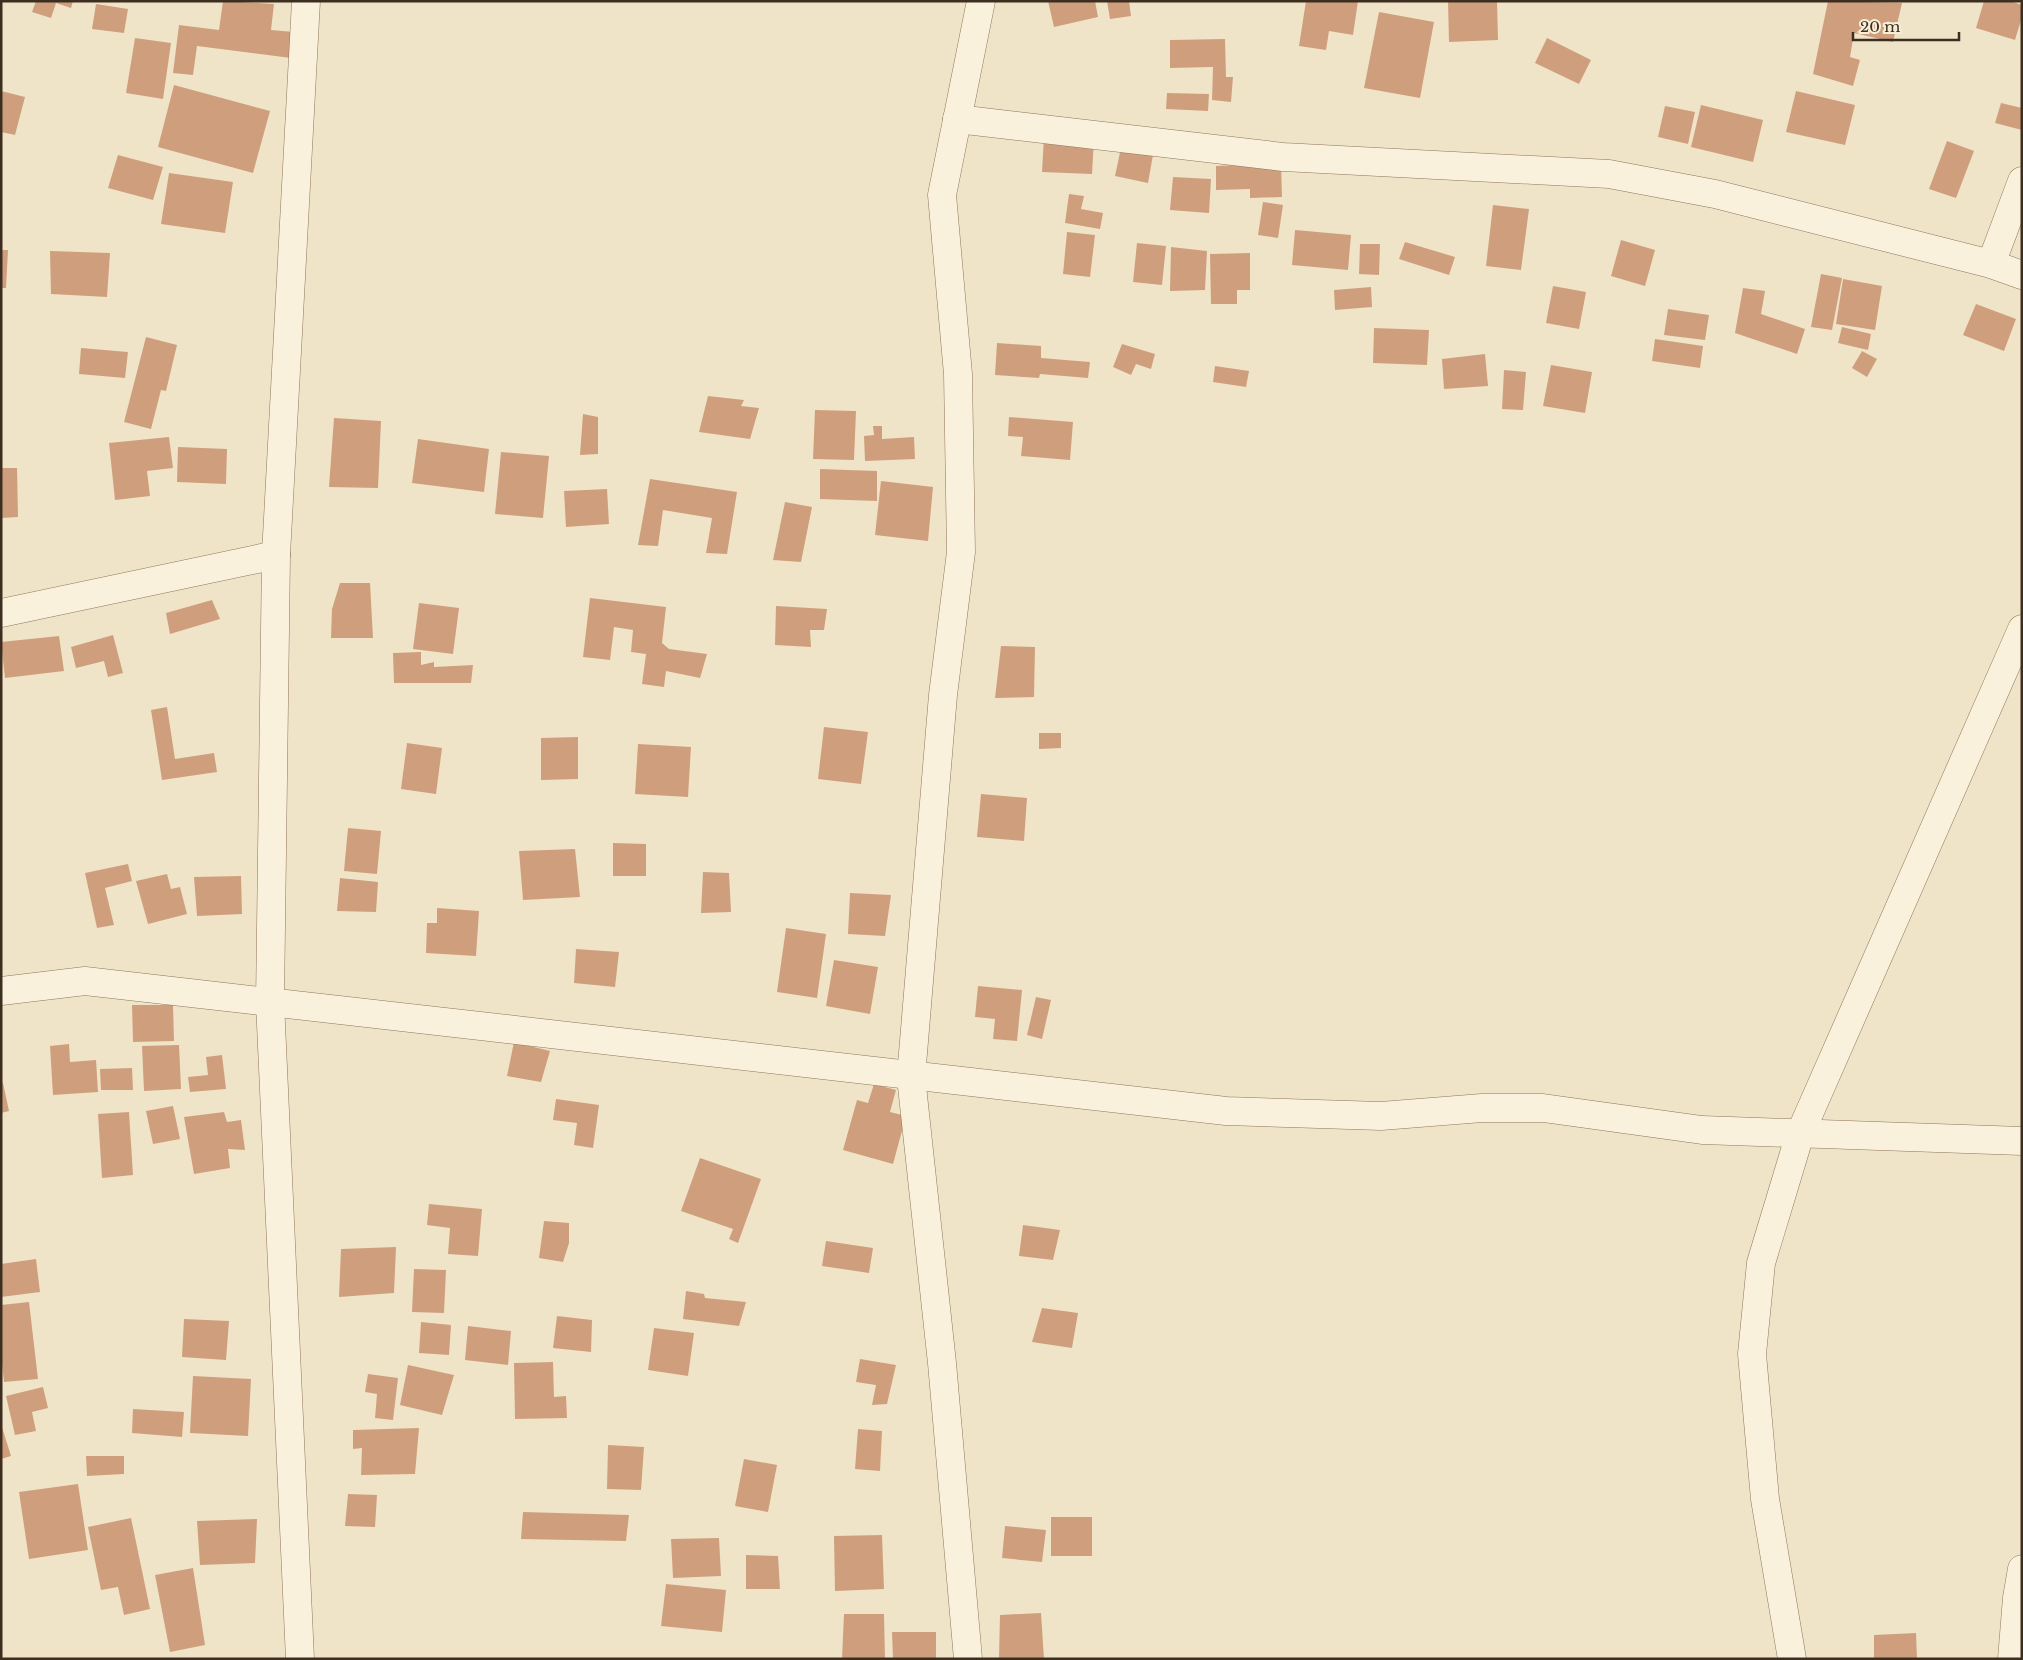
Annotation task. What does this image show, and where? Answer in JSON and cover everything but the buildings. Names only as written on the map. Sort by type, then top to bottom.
[{"type":"street","points":[[300,1659],[270,1002],[276,555],[306,1]]},
{"type":"street","points":[[968,1659],[942,1363],[911,1077],[943,695],[961,552],[958,374],[942,195],[981,1]]},
{"type":"street","points":[[957,119],[1283,157],[1610,174],[1715,194],[1992,264],[2022,275]]},
{"type":"street","points":[[1992,264],[2022,182]]},
{"type":"street","points":[[1,613],[276,555]]},
{"type":"street","points":[[1792,1659],[1765,1499],[1752,1354],[1761,1263],[1800,1134],[2022,630]]},
{"type":"street","points":[[1,991],[85,981],[911,1077],[1226,1111],[1381,1116],[1482,1108],[1542,1108],[1702,1130],[2022,1141]]},
{"type":"street","points":[[2012,1659],[2016,1598],[2022,1569]]}]
